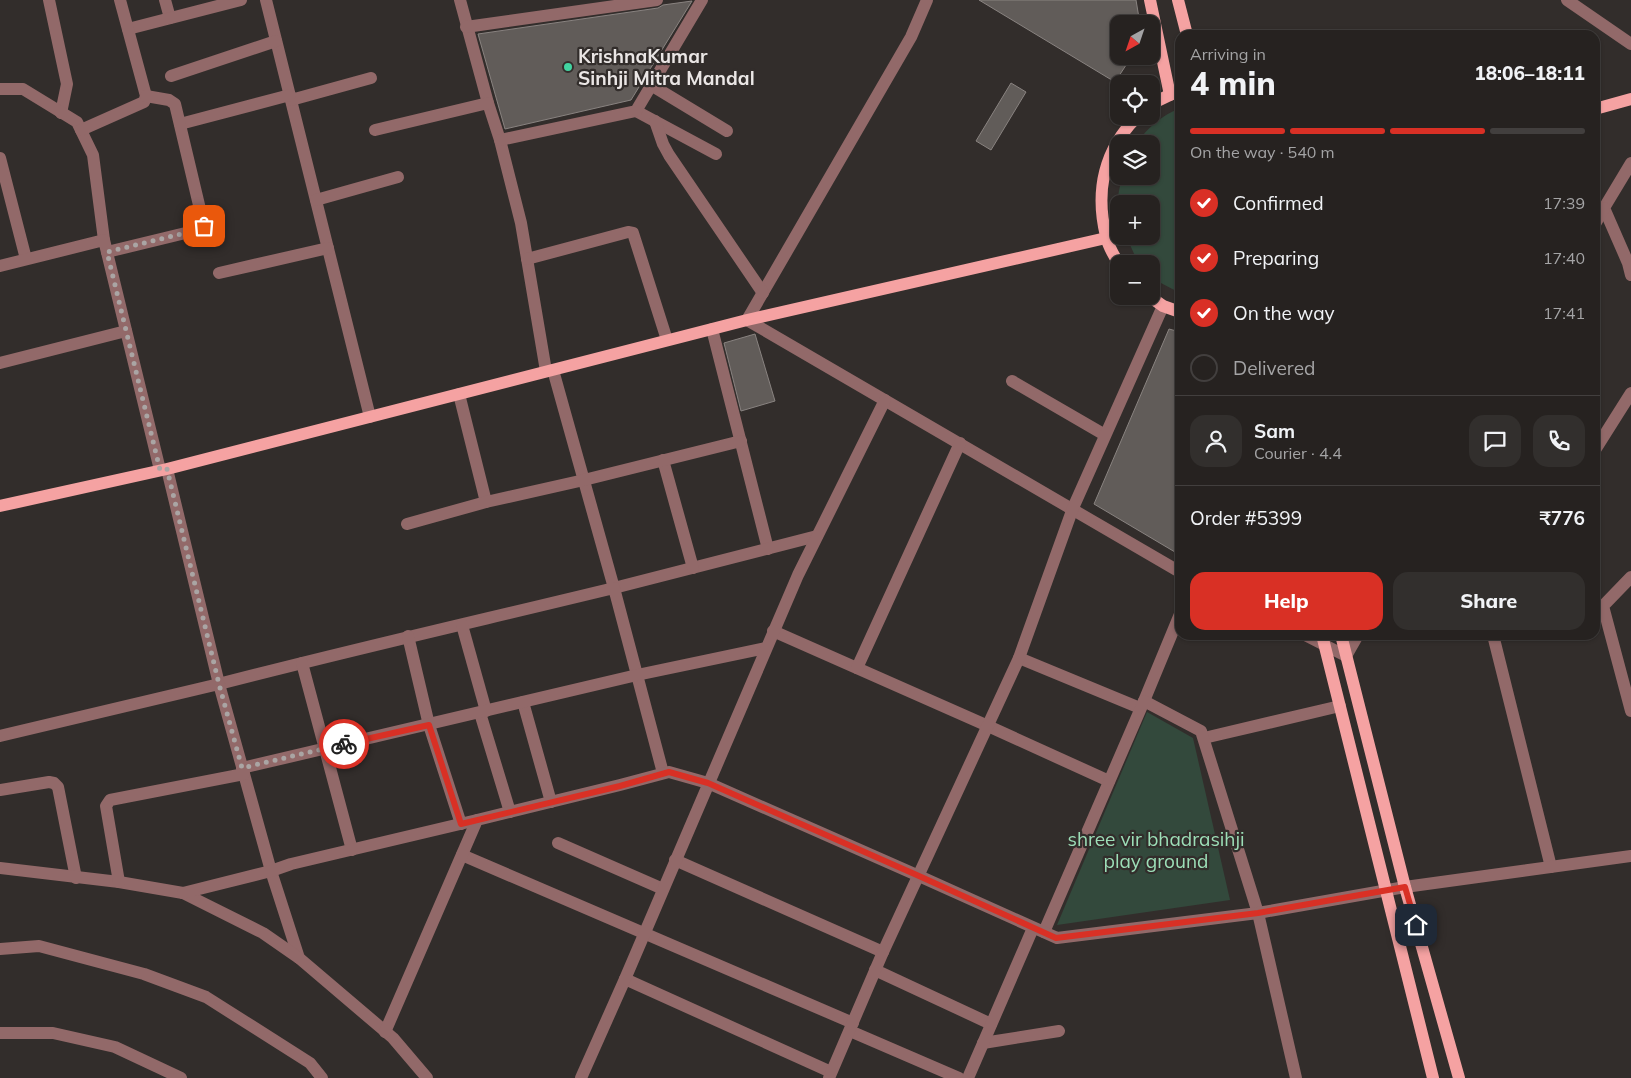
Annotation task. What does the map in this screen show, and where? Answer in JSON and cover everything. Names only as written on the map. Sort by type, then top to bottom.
[{"type":"main road","points":[[1150,0],[1175,92],[1160,100]]},
{"type":"main road","points":[[1178,0],[1186,30]]},
{"type":"main road","points":[[1600,108],[1631,100]]},
{"type":"main road","points":[[1114,255],[1106,238],[1100,200],[1106,163],[1124,129],[1128,125]]},
{"type":"main road","points":[[0,506],[164,469],[747,320],[1106,238]]},
{"type":"main road","points":[[1162,306],[1175,310]]},
{"type":"main road","points":[[1324,640],[1433,1078]]},
{"type":"main road","points":[[1342,640],[1405,887],[1459,1078]]},
{"type":"street","points":[[49,0],[67,84],[62,112]]},
{"type":"street","points":[[81,130],[144,102],[146,96],[120,0]]},
{"type":"street","points":[[165,0],[170,18]]},
{"type":"street","points":[[128,28],[241,0]]},
{"type":"street","points":[[266,0],[370,416]]},
{"type":"street","points":[[460,0],[466,27],[500,140],[521,223],[550,370],[584,480],[664,773]]},
{"type":"street","points":[[466,27],[657,0]]},
{"type":"street","points":[[636,110],[702,0]]},
{"type":"street","points":[[1570,1],[1631,44]]},
{"type":"street","points":[[924,2],[911,37],[747,320],[1175,569]]},
{"type":"street","points":[[171,76],[276,41]]},
{"type":"street","points":[[180,124],[371,78]]},
{"type":"street","points":[[651,85],[727,130]]},
{"type":"street","points":[[0,89],[23,89],[77,122],[93,155],[105,246],[126,331],[243,771],[271,871],[299,958]]},
{"type":"street","points":[[0,266],[26,259],[202,229],[204,226],[175,104],[173,101],[146,96]]},
{"type":"street","points":[[375,130],[488,103]]},
{"type":"street","points":[[500,140],[636,110],[716,154]]},
{"type":"street","points":[[655,121],[669,155],[763,294]]},
{"type":"street","points":[[0,158],[26,259]]},
{"type":"street","points":[[1600,215],[1631,163]]},
{"type":"street","points":[[316,200],[398,177]]},
{"type":"street","points":[[1604,208],[1628,263],[1631,275]]},
{"type":"street","points":[[527,259],[628,232],[633,233],[667,340]]},
{"type":"street","points":[[219,273],[328,248]]},
{"type":"street","points":[[625,979],[830,1075],[883,952],[1019,658],[1073,508],[1162,306]]},
{"type":"street","points":[[712,329],[768,549]]},
{"type":"street","points":[[0,363],[126,331]]},
{"type":"street","points":[[1012,381],[1105,435]]},
{"type":"street","points":[[1600,442],[1631,393]]},
{"type":"street","points":[[459,394],[486,502]]},
{"type":"street","points":[[581,1078],[798,575],[885,400]]},
{"type":"street","points":[[406,524],[486,502],[741,441]]},
{"type":"street","points":[[858,668],[960,443]]},
{"type":"street","points":[[663,460],[693,568]]},
{"type":"street","points":[[0,736],[219,684],[408,636],[462,625],[614,588],[817,536]]},
{"type":"street","points":[[1631,577],[1604,606],[1631,711]]},
{"type":"street","points":[[462,625],[510,812]]},
{"type":"street","points":[[968,1078],[991,1024],[1039,930],[1109,781],[1175,626]]},
{"type":"street","points":[[773,632],[858,668],[1109,781]]},
{"type":"street","points":[[408,636],[429,725],[461,824]]},
{"type":"street","points":[[1324,640],[1346,656],[1355,640]]},
{"type":"street","points":[[1494,640],[1551,867]]},
{"type":"street","points":[[119,882],[106,806],[110,800],[243,771],[324,748],[429,725],[637,674],[766,648]]},
{"type":"street","points":[[1019,658],[1142,704],[1201,731],[1258,913],[1296,1078]]},
{"type":"street","points":[[302,662],[352,850]]},
{"type":"street","points":[[523,702],[551,802]]},
{"type":"street","points":[[1204,738],[1340,706]]},
{"type":"street","points":[[183,893],[271,871],[291,864],[669,772],[708,783],[1056,938],[1258,913],[1385,890],[1631,856]]},
{"type":"street","points":[[0,790],[50,782],[58,787],[76,878]]},
{"type":"street","points":[[385,1032],[477,820]]},
{"type":"street","points":[[558,843],[663,889]]},
{"type":"street","points":[[462,855],[645,933],[959,1078]]},
{"type":"street","points":[[675,860],[883,952]]},
{"type":"street","points":[[0,868],[119,882],[183,893],[263,933],[299,958],[393,1038],[427,1078]]},
{"type":"street","points":[[0,949],[39,946],[144,974],[206,997],[310,1063],[322,1078]]},
{"type":"street","points":[[875,970],[991,1024]]},
{"type":"street","points":[[983,1043],[1059,1031]]},
{"type":"street","points":[[0,1033],[53,1033],[116,1047],[182,1078]]},
{"type":"green space","points":[[1175,110],[1175,290],[1160,283],[1160,255],[1135,255],[1130,245],[1160,245],[1160,195],[1118,195],[1120,185],[1160,185],[1160,135],[1144,135],[1153,125],[1160,125],[1160,119]]},
{"type":"green space","name":"shree vir bhadrasihji play ground","points":[[1147,712],[1193,738],[1230,900],[1057,925]]},
{"type":"building","points":[[979,0],[1136,0],[1138,15],[1110,15],[1110,65],[1126,65],[1120,75],[1110,75],[1110,79]]},
{"type":"building","name":"KrishnaKumar Sinhji Mitra Mandal","points":[[692,1],[631,100],[505,129],[478,34],[658,8],[663,5]]},
{"type":"building","points":[[1011,83],[1026,92],[991,150],[976,141]]},
{"type":"building","points":[[1169,329],[1175,331],[1175,552],[1094,504]]},
{"type":"building","points":[[755,334],[775,401],[741,411],[724,343]]},
{"type":"way so far","points":[[204,226],[202,229],[107,252],[160,470],[167,469],[219,684],[242,768],[344,744]]},
{"type":"place","name":"KrishnaKumar Sinhji Mitra Mandal","points":[[568,67]]},
{"type":"route","points":[[344,744],[429,725],[461,824],[620,786],[669,772],[708,783],[1056,938],[1258,913],[1405,887],[1416,925]]}]
